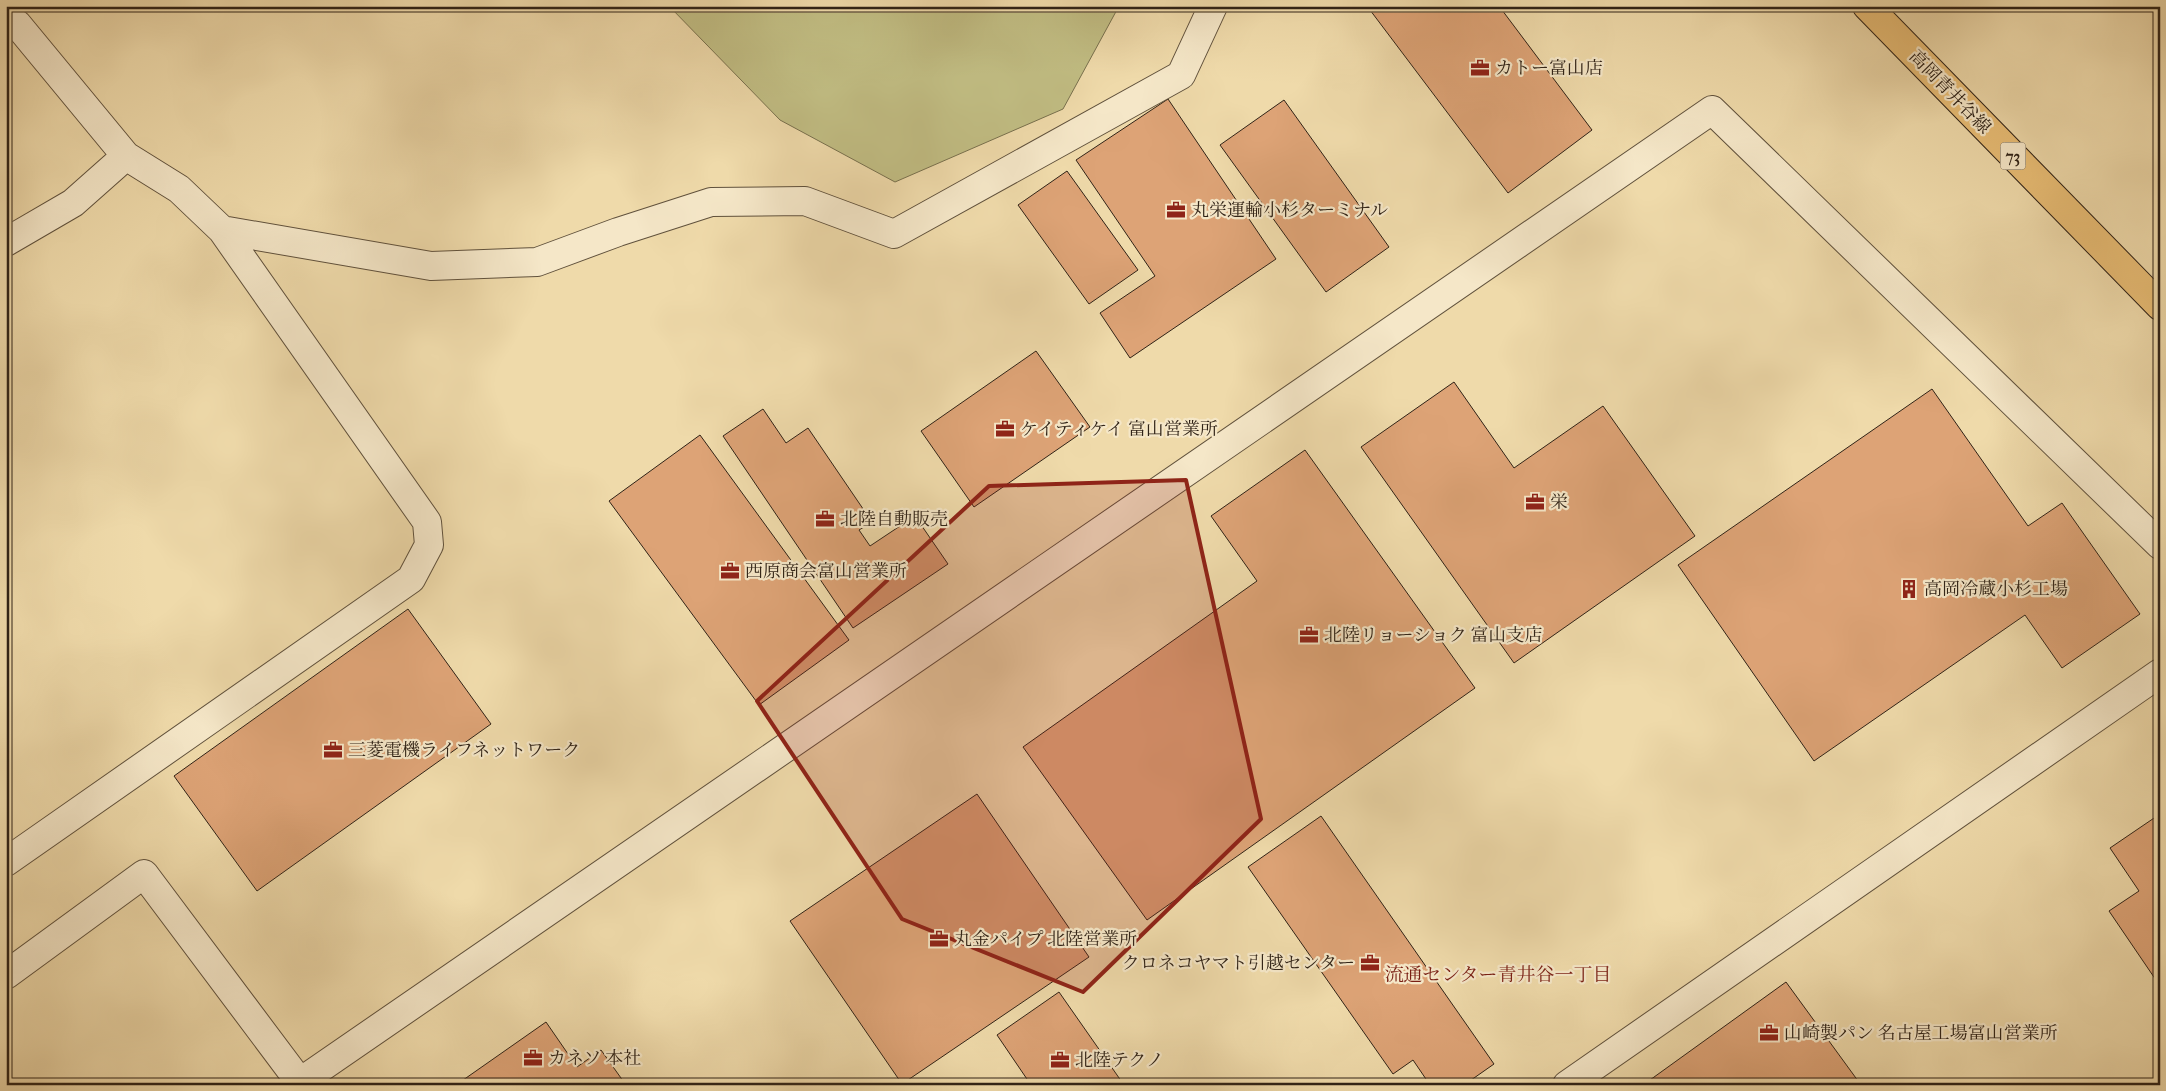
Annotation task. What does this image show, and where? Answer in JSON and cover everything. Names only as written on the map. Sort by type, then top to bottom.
[{"type":"main road","name":"高岡青井谷線","points":[[1867,6],[2160,306]]},
{"type":"street","points":[[222,230],[431,266],[537,262],[618,232],[711,202],[805,201],[894,234],[1181,76],[1213,6]]},
{"type":"street","points":[[6,19],[17,24],[126,156],[180,190],[222,230],[427,522],[429,545],[411,579],[6,862]]},
{"type":"street","points":[[6,975],[144,874],[301,1084],[1712,110],[2160,545]]},
{"type":"street","points":[[6,242],[73,203],[126,156]]},
{"type":"street","points":[[1567,1085],[2160,672]]},
{"type":"highlighted area","points":[[1186,480],[1261,819],[1083,992],[902,919],[757,701],[989,486]]},
{"type":"shaded area","points":[[669,6],[1119,6],[1063,109],[895,182],[780,120]]},
{"type":"building","name":"カトー富山店","points":[[1367,6],[1499,6],[1592,130],[1508,193]]},
{"type":"building","name":"丸栄運輸小杉ターミナル","points":[[1168,99],[1276,259],[1130,358],[1100,313],[1155,276],[1076,160]]},
{"type":"building","points":[[1284,100],[1389,247],[1326,292],[1220,145]]},
{"type":"building","points":[[1067,171],[1138,270],[1089,304],[1018,205]]},
{"type":"building","name":"ケイティケイ 富山営業所","points":[[1036,351],[1090,427],[974,507],[921,431]]},
{"type":"building","name":"栄","points":[[1454,382],[1514,468],[1603,406],[1695,536],[1514,663],[1361,447]]},
{"type":"building","name":"高岡冷蔵小杉工場","points":[[1932,389],[2028,526],[2062,503],[2140,614],[2062,668],[2025,615],[1814,761],[1678,565]]},
{"type":"building","name":"北陸自動販売","points":[[763,409],[786,443],[808,428],[872,522],[859,530],[870,546],[915,516],[948,564],[853,628],[723,436]]},
{"type":"building","name":"西原商会富山営業所","points":[[700,435],[849,640],[759,705],[609,501]]},
{"type":"building","name":"北陸リョーショク 富山支店","points":[[1305,450],[1475,688],[1147,920],[1023,747],[1257,581],[1211,516]]},
{"type":"building","name":"三菱電機ライフネットワーク","points":[[408,609],[491,724],[257,891],[174,776]]},
{"type":"building","name":"丸金パイプ 北陸営業所","points":[[977,794],[1089,957],[902,1084],[790,921]]},
{"type":"building","points":[[2160,814],[2160,986],[2109,911],[2139,891],[2110,848]]},
{"type":"building","name":"クロネコヤマト引越センター","points":[[1321,816],[1494,1064],[1464,1085],[1430,1085],[1413,1060],[1393,1074],[1248,867]]},
{"type":"building","name":"山崎製パン 名古屋工場富山営業所","points":[[1786,982],[1861,1085],[1643,1085]]},
{"type":"building","name":"北陸テクノ","points":[[1059,992],[1124,1085],[1031,1085],[997,1035]]},
{"type":"building","name":"カネソ 本社","points":[[546,1022],[577,1067],[601,1050],[626,1085],[456,1085]]},
{"type":"place","name":"カトー富山店","points":[[1480,68]]},
{"type":"place","name":"丸栄運輸小杉ターミナル","points":[[1176,210]]},
{"type":"place","name":"ケイティケイ 富山営業所","points":[[1005,429]]},
{"type":"place","name":"栄","points":[[1535,502]]},
{"type":"place","name":"北陸自動販売","points":[[825,519]]},
{"type":"place","name":"西原商会富山営業所","points":[[730,571]]},
{"type":"place","name":"高岡冷蔵小杉工場","points":[[1909,589]]},
{"type":"place","name":"北陸リョーショク 富山支店","points":[[1309,635]]},
{"type":"place","name":"三菱電機ライフネットワーク","points":[[333,750]]},
{"type":"place","name":"丸金パイプ 北陸営業所","points":[[939,939]]},
{"type":"place","name":"クロネコヤマト引越センター","points":[[1370,963]]},
{"type":"place","name":"山崎製パン 名古屋工場富山営業所","points":[[1769,1033]]},
{"type":"place","name":"カネソ 本社","points":[[533,1058]]},
{"type":"place","name":"北陸テクノ","points":[[1060,1060]]},
{"type":"district","name":"流通センター青井谷一丁目","points":[[1498,975]]}]
